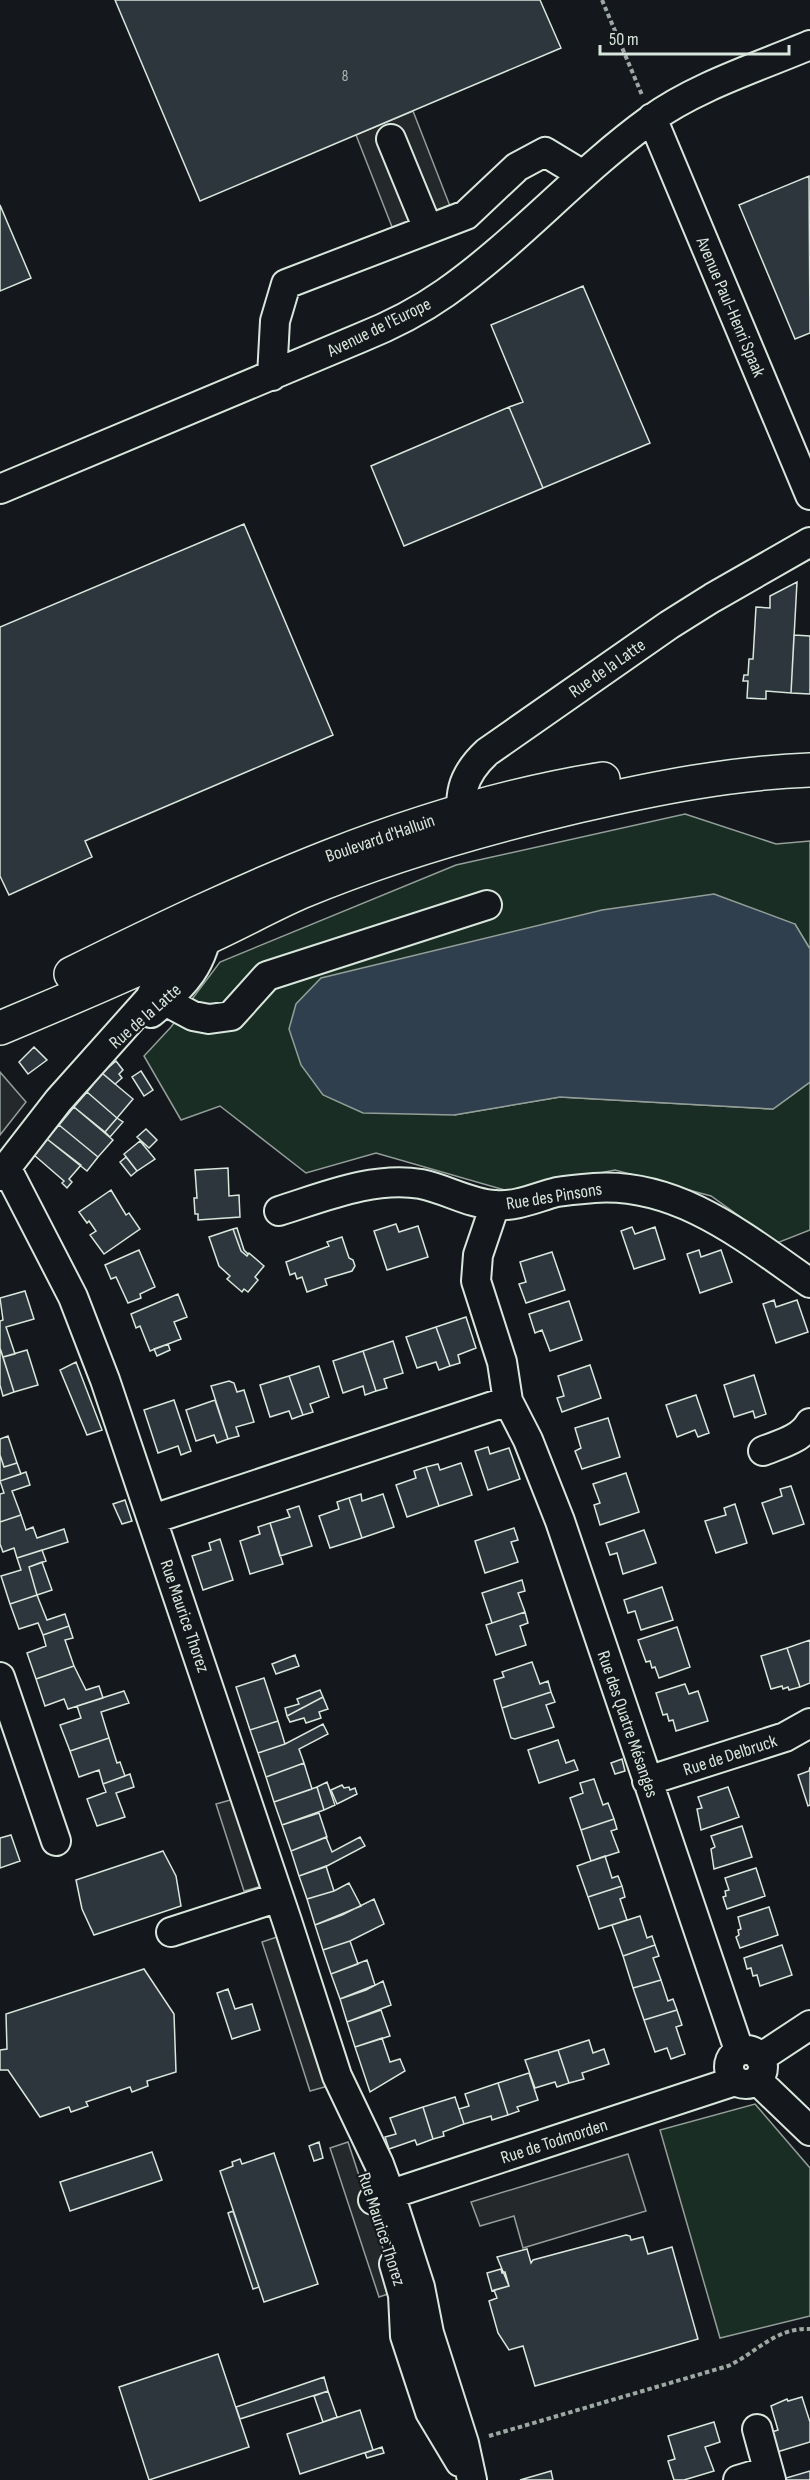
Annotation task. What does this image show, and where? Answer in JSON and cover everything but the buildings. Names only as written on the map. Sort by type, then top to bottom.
[{"type":"main road","name":"Boulevard d'Halluin","points":[[0,1010],[208,922],[338,852],[461,823],[541,791],[632,774],[717,768],[799,770]]},
{"type":"main road","name":"Boulevard d'Halluin","points":[[0,1028],[167,941]]},
{"type":"street","name":"Avenue de l'Europe","points":[[0,489],[272,376],[388,326],[427,305],[466,278],[652,118],[703,90],[810,45]]},
{"type":"street","name":"Avenue Paul-Henri Spaak","points":[[652,118],[810,495]]},
{"type":"street","points":[[391,139],[428,229]]},
{"type":"street","points":[[272,376],[275,321],[286,284],[466,215],[517,167],[545,152],[583,175]]},
{"type":"street","name":"Rue de la Latte","points":[[461,823],[465,780],[487,752],[678,619],[810,542]]},
{"type":"street","points":[[165,1001],[193,1016],[209,1019],[231,1016],[267,976],[487,904]]},
{"type":"street","name":"Rue de la Latte","points":[[98,1055],[165,1001],[196,966],[208,922]]},
{"type":"street","name":"Rue de la Latte","points":[[3,1171],[53,1107],[150,998],[163,973],[167,941]]},
{"type":"street","name":"Rue Maurice Thorez","points":[[3,1171],[51,1253],[85,1327],[153,1519],[337,2076],[376,2157],[382,2197],[402,2286],[405,2336],[430,2412],[458,2457],[467,2480]]},
{"type":"street","name":"Rue des Pinsons","points":[[279,1211],[357,1188],[395,1182],[424,1185],[483,1204],[495,1205],[507,1205],[557,1192],[597,1188],[630,1189],[685,1204],[714,1217],[810,1283]]},
{"type":"street","name":"Rue des Quatre Mésanges","points":[[495,1205],[478,1255],[476,1281],[502,1362],[508,1401],[528,1440],[560,1521],[647,1781],[748,2067]]},
{"type":"street","points":[[153,1519],[508,1401]]},
{"type":"street","points":[[763,1451],[793,1439],[801,1434],[810,1423]]},
{"type":"street","points":[[0,1677],[56,1841]]},
{"type":"street","name":"Rue de Delbruck","points":[[647,1781],[785,1737],[810,1723]]},
{"type":"street","points":[[171,1932],[279,1897]]},
{"type":"street","name":"Rue de Todmorden","points":[[382,2197],[748,2067],[810,2025]]},
{"type":"street","points":[[748,2067],[810,2131]]},
{"type":"street","name":"Rue Maurice Thorez","points":[[382,2197],[420,2287],[429,2333],[464,2443],[472,2480]]},
{"type":"street","points":[[738,2480],[770,2476],[757,2428]]},
{"type":"path","points":[[602,0],[652,118]]},
{"type":"path","points":[[464,2443],[728,2366],[745,2358],[781,2333],[810,2329]]},
{"type":"green space","points":[[685,814],[776,844],[810,841],[810,949],[795,924],[454,1115],[560,1097],[773,1109],[810,1082],[810,1230],[777,1243],[711,1196],[615,1170],[508,1191],[376,1153],[306,1173],[220,1106],[181,1120],[144,1056],[171,1027],[220,962],[456,865]]},
{"type":"green space","points":[[755,2104],[810,2168],[810,2316],[720,2338],[660,2130]]},
{"type":"shaded area","points":[[413,111],[450,206],[394,232],[356,135]]},
{"type":"shaded area","points":[[0,1072],[26,1102],[0,1135]]},
{"type":"shaded area","points":[[234,1799],[262,1886],[244,1891],[216,1804]]},
{"type":"shaded area","points":[[280,1936],[328,2086],[310,2091],[262,1942]]},
{"type":"shaded area","points":[[348,2142],[397,2291],[379,2297],[330,2148]]},
{"type":"shaded area","points":[[628,2154],[646,2211],[523,2248],[514,2216],[480,2226],[471,2202]]},
{"type":"water","points":[[714,894],[795,924],[810,949],[810,1082],[773,1109],[560,1097],[454,1115],[363,1113],[323,1095],[301,1065],[289,1029],[296,1004],[321,978],[602,910]]}]
